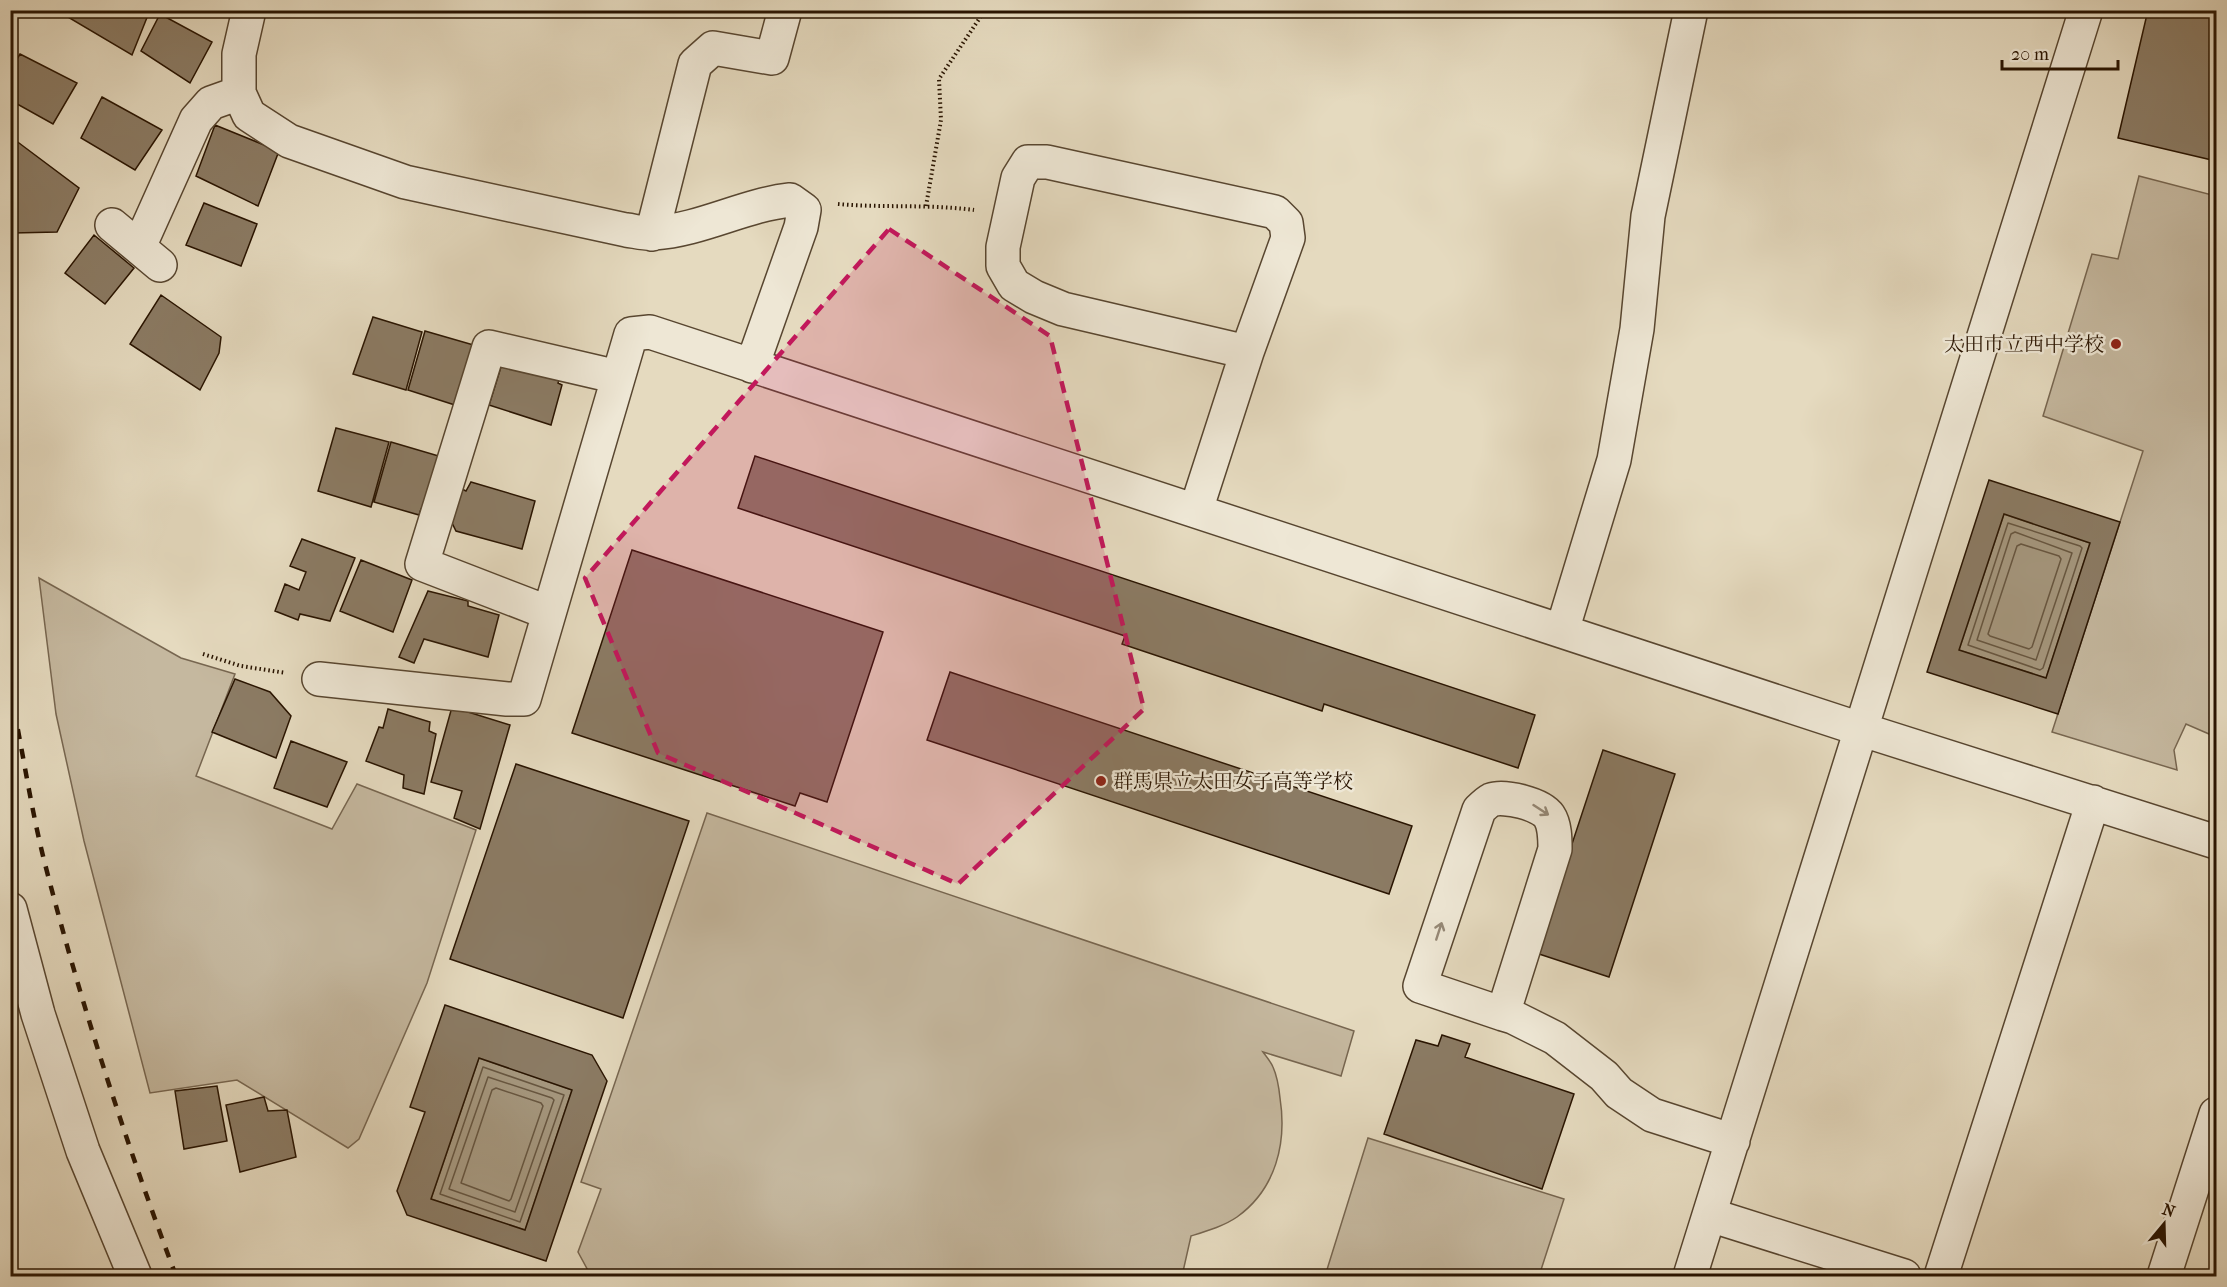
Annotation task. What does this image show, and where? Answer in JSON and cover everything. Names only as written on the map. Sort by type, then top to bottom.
[{"type":"street","points":[[249,10],[240,54],[239,93],[249,114],[289,141],[405,182],[652,234],[772,202],[790,200],[804,210],[801,227],[752,366]]},
{"type":"street","points":[[652,234],[695,64],[713,48],[772,58],[785,10]]},
{"type":"street","points":[[1562,631],[1614,460],[1637,329],[1648,216],[1691,10]]},
{"type":"street","points":[[1690,1276],[2086,10]]},
{"type":"street","points":[[112,225],[150,256],[196,120],[211,104],[239,93]]},
{"type":"street","points":[[1196,510],[1247,352],[1288,238],[1286,223],[1275,212],[1047,162],[1028,162],[1018,178],[1003,247],[1003,266],[1014,285],[1034,297],[1064,309],[1247,352]]},
{"type":"street","points":[[319,679],[524,699],[631,334],[650,332],[1860,729],[2217,842]]},
{"type":"street","points":[[549,613],[422,564],[489,347],[618,377]]},
{"type":"street","points":[[1503,1014],[1555,849],[1550,817],[1541,808],[1517,800],[1491,800],[1479,810],[1420,986],[1503,1014],[1513,1017],[1555,1038],[1604,1076],[1619,1093],[1652,1115],[1733,1141]]},
{"type":"street","points":[[1941,1276],[2093,802]]},
{"type":"street","points":[[10,909],[38,1014],[80,1140],[135,1276]]},
{"type":"street","points":[[2164,1276],[2217,1114]]},
{"type":"street","points":[[1710,1215],[1905,1276]]},
{"type":"path","points":[[926,206],[941,120],[939,79],[981,16],[982,10]]},
{"type":"path","points":[[801,208],[824,203],[876,208],[926,206],[1010,214]]},
{"type":"path","points":[[203,654],[241,666],[319,679]]},
{"type":"highlighted area","points":[[889,229],[1050,336],[1144,709],[958,884],[658,753],[585,578]]},
{"type":"shaded area","points":[[2139,176],[2216,196],[2216,737],[2186,724],[2174,750],[2177,770],[2052,732],[2143,451],[2043,416],[2092,254],[2118,259]]},
{"type":"shaded area","points":[[39,578],[181,658],[235,674],[196,776],[332,829],[357,784],[476,830],[427,983],[359,1139],[348,1148],[237,1080],[150,1093],[84,841],[56,714]]},
{"type":"shaded area","points":[[707,813],[1354,1031],[1341,1076],[1263,1052],[1271,1063],[1280,1094],[1282,1132],[1276,1164],[1270,1179],[1250,1206],[1227,1223],[1191,1236],[1182,1276],[591,1276],[578,1252],[601,1189],[581,1182]]},
{"type":"shaded area","points":[[1368,1138],[1564,1199],[1539,1276],[1325,1276]]},
{"type":"water","points":[[2004,514],[2090,543],[2046,678],[1959,650]]},
{"type":"water","points":[[479,1058],[572,1090],[525,1230],[431,1199]]},
{"type":"building","points":[[56,10],[150,10],[132,55]]},
{"type":"building","points":[[2148,10],[2216,10],[2216,161],[2118,138]]},
{"type":"building","points":[[160,14],[212,42],[190,83],[141,51]]},
{"type":"building","points":[[20,54],[77,83],[53,124],[10,100],[10,71]]},
{"type":"building","points":[[102,97],[162,130],[135,170],[81,138]]},
{"type":"building","points":[[215,125],[279,151],[258,206],[196,176]]},
{"type":"building","points":[[15,140],[79,188],[57,232],[13,233],[10,216],[10,146]]},
{"type":"building","points":[[204,203],[257,224],[241,266],[186,245]]},
{"type":"building","points":[[94,235],[134,268],[105,304],[65,273]]},
{"type":"building","points":[[161,295],[221,337],[219,353],[200,390],[130,344]]},
{"type":"building","points":[[373,317],[422,332],[406,390],[353,374]]},
{"type":"building","points":[[425,331],[477,346],[458,406],[408,390]]},
{"type":"building","points":[[505,354],[562,371],[558,383],[562,385],[551,425],[489,405]]},
{"type":"building","points":[[336,428],[389,442],[371,507],[318,491]]},
{"type":"building","points":[[391,442],[442,457],[427,510],[421,509],[419,515],[374,502]]},
{"type":"building","points":[[755,456],[1535,715],[1518,768],[1324,704],[1322,711],[1122,644],[1125,636],[738,508]]},
{"type":"building","points":[[1989,480],[2120,522],[2058,714],[1927,672]],"holes":[[[2004,514],[2090,543],[2046,678],[1959,650]]]},
{"type":"building","points":[[471,482],[535,501],[522,549],[456,531],[452,523],[462,489],[466,491]]},
{"type":"building","points":[[302,539],[355,558],[330,621],[300,614],[298,620],[275,611],[285,584],[299,590],[306,572],[290,566]]},
{"type":"building","points":[[632,550],[883,632],[827,802],[800,793],[795,806],[572,733]]},
{"type":"building","points":[[361,560],[412,580],[393,632],[340,611]]},
{"type":"building","points":[[428,591],[468,601],[468,606],[499,615],[488,657],[424,639],[414,663],[399,657]]},
{"type":"building","points":[[950,672],[1412,826],[1389,894],[927,740]]},
{"type":"building","points":[[235,679],[270,692],[291,716],[276,758],[212,732]]},
{"type":"building","points":[[452,707],[510,725],[480,829],[454,818],[462,791],[431,782]]},
{"type":"building","points":[[388,709],[430,722],[429,731],[436,734],[424,794],[403,788],[404,775],[366,761],[379,727],[383,728]]},
{"type":"building","points":[[291,741],[347,762],[327,807],[274,788]]},
{"type":"building","points":[[1603,750],[1675,774],[1609,977],[1536,953]]},
{"type":"building","points":[[516,764],[689,821],[623,1018],[450,959]]},
{"type":"building","points":[[445,1005],[592,1055],[607,1081],[546,1261],[407,1215],[397,1191],[425,1112],[410,1107]],"holes":[[[479,1058],[572,1090],[525,1230],[431,1199]]]},
{"type":"building","points":[[1442,1035],[1470,1044],[1465,1057],[1574,1094],[1542,1189],[1384,1134],[1416,1040],[1438,1046]]},
{"type":"building","points":[[217,1086],[227,1141],[184,1149],[175,1091]]},
{"type":"building","points":[[264,1097],[268,1111],[287,1110],[296,1157],[240,1172],[226,1105]]},
{"type":"railway","points":[[10,690],[39,839],[58,913],[121,1122],[176,1276]]},
{"type":"place","name":"太田市立西中学校","points":[[2116,344]]},
{"type":"place","name":"群馬県立太田女子高等学校","points":[[1101,781]]}]
